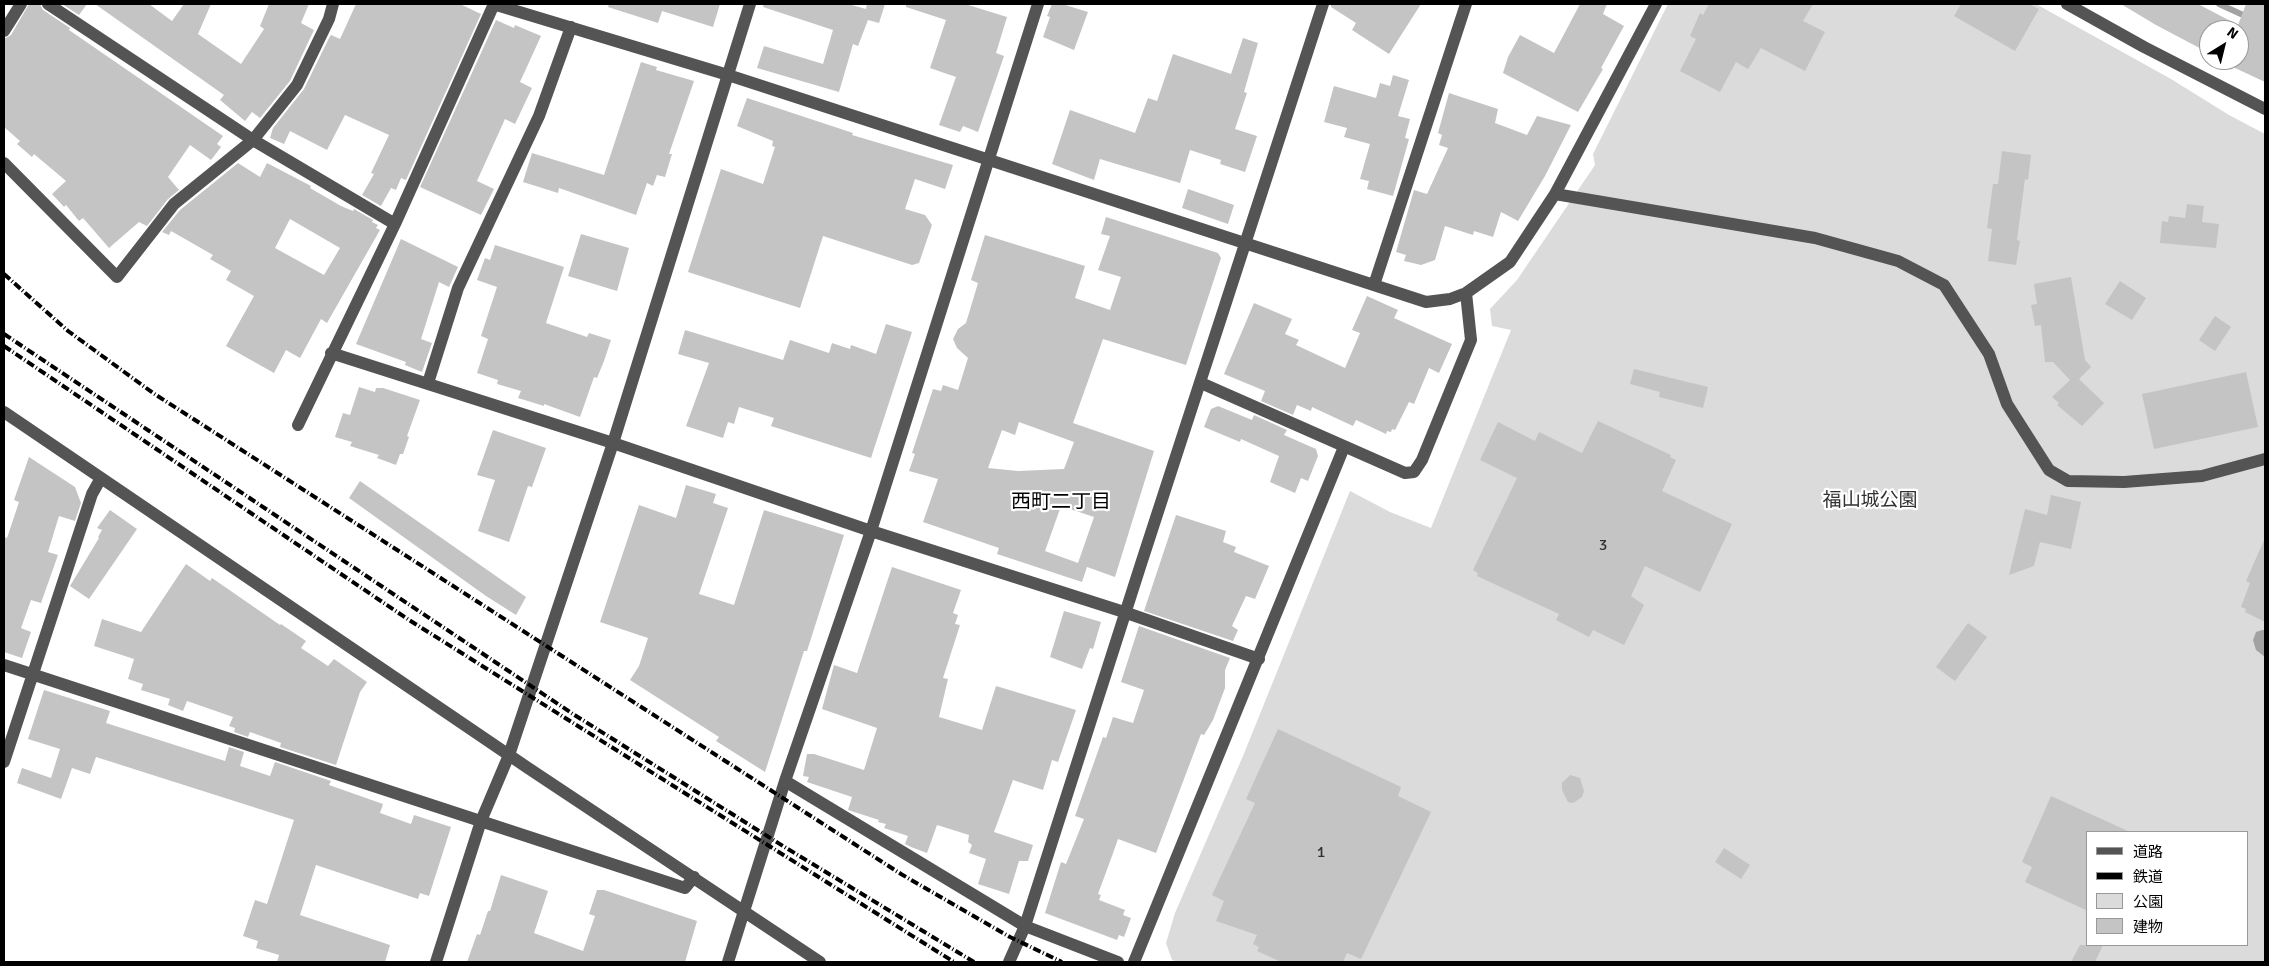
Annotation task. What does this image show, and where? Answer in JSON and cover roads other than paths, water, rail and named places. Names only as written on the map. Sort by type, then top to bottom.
[{"type":"street","points":[[4,31],[21,4]]},
{"type":"street","points":[[48,4],[253,140],[395,224]]},
{"type":"street","points":[[4,163],[117,277],[174,204],[253,140],[297,84],[329,19],[333,4]]},
{"type":"street","points":[[298,425],[395,224],[494,4],[728,75],[1426,302],[1450,299],[1466,293],[1510,262],[1555,194],[1656,4]]},
{"type":"street","points":[[436,962],[481,821],[509,755],[613,443],[750,4]]},
{"type":"street","points":[[728,962],[785,781],[871,531],[1038,4]]},
{"type":"street","points":[[1008,962],[1025,926],[1124,612],[1323,4]]},
{"type":"street","points":[[1374,285],[1466,4]]},
{"type":"street","points":[[2067,4],[2144,47],[2265,109]]},
{"type":"street","points":[[428,383],[458,288],[540,116],[571,27]]},
{"type":"street","points":[[1555,194],[1815,238],[1898,261],[1944,286],[1989,354],[2007,404],[2049,470],[2068,481],[2124,482],[2202,476],[2265,459]]},
{"type":"street","points":[[1200,383],[1405,473],[1414,472],[1422,460],[1471,340],[1466,293]]},
{"type":"street","points":[[332,353],[613,443],[871,531],[1124,612],[1259,659]]},
{"type":"street","points":[[4,412],[509,755],[820,962]]},
{"type":"street","points":[[1134,962],[1344,447]]},
{"type":"street","points":[[4,762],[92,494],[101,478]]},
{"type":"street","points":[[4,666],[685,888],[694,878]]},
{"type":"street","points":[[785,781],[1025,926],[1118,962]]},
{"type":"waterway","points":[[2219,4],[2265,25]]},
{"type":"railway","points":[[4,274],[68,331],[153,393],[901,874],[1010,937],[1062,962]]},
{"type":"railway","points":[[4,334],[573,714],[783,846],[974,962]]},
{"type":"railway","points":[[4,346],[409,620],[954,962]]},
{"type":"district","name":"西町二丁目","points":[[1061,503]]},
{"type":"park label","name":"福山城公園","points":[[1870,501]]}]
